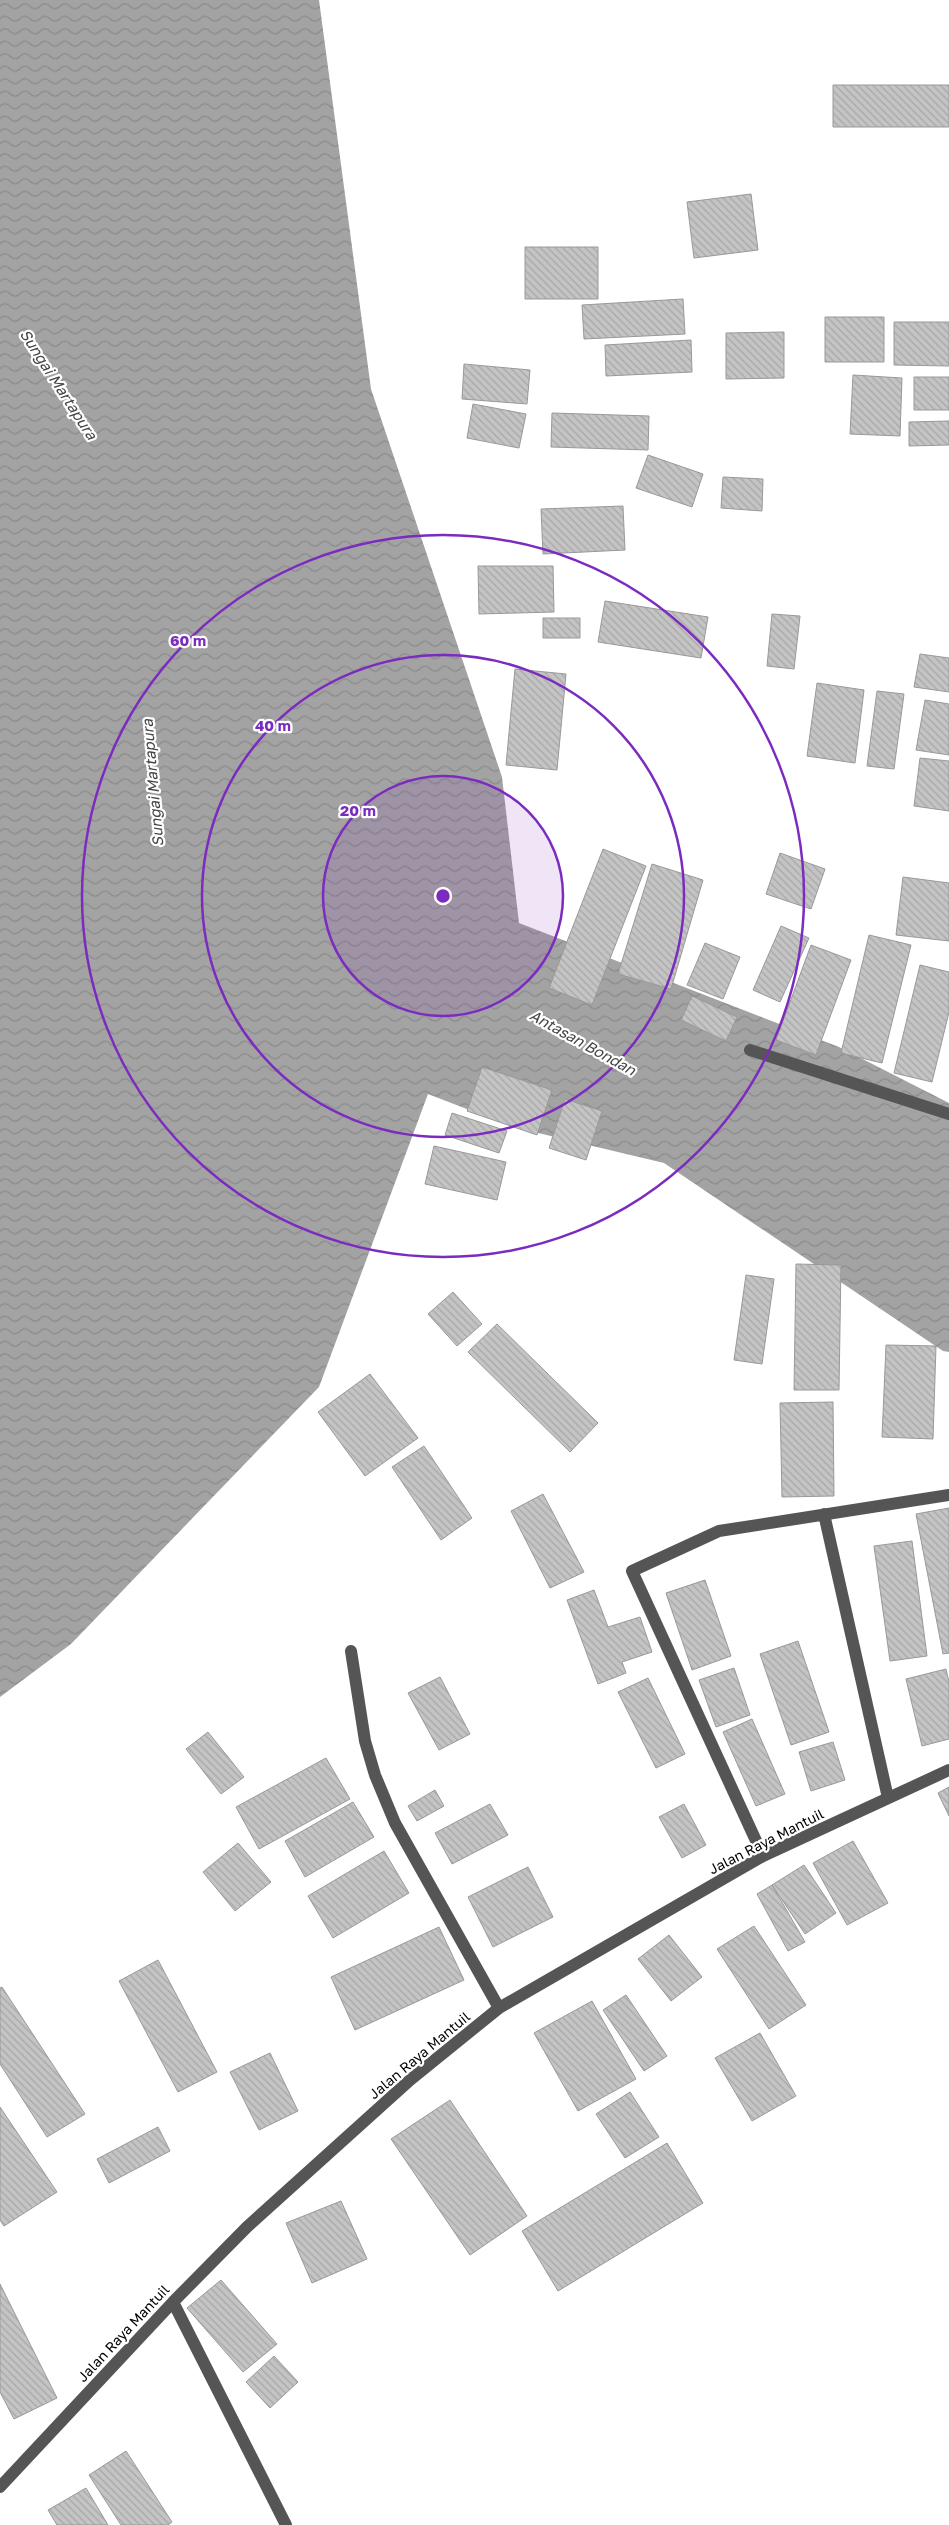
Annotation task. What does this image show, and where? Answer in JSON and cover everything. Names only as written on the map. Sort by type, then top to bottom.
[{"type":"street","points":[[750,1050],[949,1114]]},
{"type":"street","points":[[763,1856],[632,1571],[720,1531],[949,1494]]},
{"type":"street","points":[[824,1514],[888,1798]]},
{"type":"street","points":[[351,1651],[365,1741],[375,1775],[395,1823],[499,2008]]},
{"type":"street","name":"Jalan Raya Mantuil","points":[[0,2487],[173,2302],[247,2227],[410,2080],[499,2008],[763,1856],[949,1770]]},
{"type":"street","points":[[173,2302],[286,2525]]},
{"type":"water","points":[[0,0],[319,0],[371,389],[502,777],[519,923],[839,1047],[949,1103],[949,1352],[943,1351],[664,1163],[513,1127],[428,1094],[319,1387],[71,1644],[0,1697]]},
{"type":"building","points":[[833,85],[949,85],[949,127],[833,127]]},
{"type":"building","points":[[751,194],[758,250],[694,258],[687,202]]},
{"type":"building","points":[[525,247],[598,247],[598,299],[525,299]]},
{"type":"building","points":[[683,299],[685,334],[584,339],[582,305]]},
{"type":"building","points":[[825,317],[884,317],[884,362],[825,362]]},
{"type":"building","points":[[894,322],[949,322],[949,366],[894,365]]},
{"type":"building","points":[[784,332],[784,378],[726,379],[726,333]]},
{"type":"building","points":[[691,340],[692,372],[606,376],[605,345]]},
{"type":"building","points":[[464,364],[530,370],[527,404],[462,399]]},
{"type":"building","points":[[853,375],[902,378],[900,436],[850,434]]},
{"type":"building","points":[[914,377],[949,377],[949,410],[914,410]]},
{"type":"building","points":[[473,404],[526,414],[519,448],[467,438]]},
{"type":"building","points":[[552,413],[649,416],[648,450],[551,447]]},
{"type":"building","points":[[949,421],[949,445],[909,446],[909,422]]},
{"type":"building","points":[[648,455],[703,474],[692,507],[636,488]]},
{"type":"building","points":[[723,477],[763,479],[762,511],[721,508]]},
{"type":"building","points":[[623,506],[625,550],[543,554],[541,509]]},
{"type":"building","points":[[478,566],[553,566],[554,612],[479,614]]},
{"type":"building","points":[[605,601],[708,617],[701,658],[598,642]]},
{"type":"building","points":[[772,614],[800,616],[794,669],[767,666]]},
{"type":"building","points":[[543,618],[580,618],[580,638],[543,638]]},
{"type":"building","points":[[920,654],[949,658],[949,692],[914,687]]},
{"type":"building","points":[[515,669],[566,674],[557,770],[506,765]]},
{"type":"building","points":[[817,683],[864,690],[855,763],[807,756]]},
{"type":"building","points":[[877,691],[904,694],[894,769],[867,766]]},
{"type":"building","points":[[925,700],[949,704],[949,755],[916,750]]},
{"type":"building","points":[[920,758],[949,761],[949,811],[914,806]]},
{"type":"building","points":[[603,849],[646,866],[592,1005],[549,988]]},
{"type":"building","points":[[780,853],[825,869],[811,909],[766,894]]},
{"type":"building","points":[[652,864],[703,880],[671,989],[618,974]]},
{"type":"building","points":[[903,877],[949,883],[949,941],[896,935]]},
{"type":"building","points":[[781,926],[809,938],[780,1002],[753,990]]},
{"type":"building","points":[[869,935],[911,945],[882,1063],[841,1053]]},
{"type":"building","points":[[705,943],[740,957],[723,999],[687,985]]},
{"type":"building","points":[[811,945],[851,960],[816,1055],[776,1040]]},
{"type":"building","points":[[920,965],[949,972],[949,1012],[932,1082],[894,1073]]},
{"type":"building","points":[[692,996],[737,1017],[726,1041],[681,1020]]},
{"type":"building","points":[[482,1067],[552,1090],[537,1135],[467,1111]]},
{"type":"building","points":[[565,1099],[602,1111],[586,1160],[549,1148]]},
{"type":"building","points":[[452,1113],[507,1131],[499,1153],[445,1135]]},
{"type":"building","points":[[434,1146],[506,1162],[497,1200],[425,1184]]},
{"type":"building","points":[[796,1264],[841,1265],[839,1390],[794,1390]]},
{"type":"building","points":[[746,1275],[774,1279],[762,1364],[734,1360]]},
{"type":"building","points":[[453,1292],[482,1324],[457,1346],[428,1314]]},
{"type":"building","points":[[497,1324],[598,1423],[570,1452],[468,1352]]},
{"type":"building","points":[[886,1345],[936,1346],[933,1439],[882,1437]]},
{"type":"building","points":[[370,1374],[418,1438],[365,1476],[318,1412]]},
{"type":"building","points":[[833,1402],[834,1496],[782,1497],[780,1403]]},
{"type":"building","points":[[424,1446],[472,1518],[441,1540],[392,1467]]},
{"type":"building","points":[[543,1494],[584,1572],[550,1588],[511,1511]]},
{"type":"building","points":[[949,1508],[949,1653],[943,1654],[916,1514]]},
{"type":"building","points":[[912,1541],[927,1656],[890,1661],[874,1546]]},
{"type":"building","points":[[705,1580],[731,1656],[692,1670],[666,1593]]},
{"type":"building","points":[[594,1590],[608,1627],[640,1617],[652,1652],[622,1662],[626,1673],[598,1684],[567,1600]]},
{"type":"building","points":[[798,1641],[829,1732],[791,1745],[760,1654]]},
{"type":"building","points":[[734,1668],[750,1715],[716,1727],[699,1680]]},
{"type":"building","points":[[946,1669],[949,1682],[949,1739],[922,1746],[906,1679]]},
{"type":"building","points":[[440,1677],[470,1734],[439,1750],[408,1693]]},
{"type":"building","points":[[648,1678],[685,1754],[656,1768],[618,1692]]},
{"type":"building","points":[[752,1719],[785,1794],[756,1806],[723,1732]]},
{"type":"building","points":[[208,1732],[244,1777],[221,1794],[186,1749]]},
{"type":"building","points":[[833,1742],[845,1780],[811,1791],[799,1752]]},
{"type":"building","points":[[326,1758],[350,1799],[259,1849],[236,1807]]},
{"type":"building","points":[[949,1787],[949,1816],[938,1793]]},
{"type":"building","points":[[435,1790],[444,1806],[417,1821],[408,1806]]},
{"type":"building","points":[[353,1802],[374,1837],[305,1877],[285,1841]]},
{"type":"building","points":[[490,1804],[508,1835],[452,1864],[435,1833]]},
{"type":"building","points":[[684,1804],[706,1845],[682,1858],[659,1817]]},
{"type":"building","points":[[853,1841],[888,1903],[847,1925],[813,1863]]},
{"type":"building","points":[[238,1843],[271,1882],[235,1911],[203,1872]]},
{"type":"building","points":[[384,1851],[409,1893],[333,1938],[308,1896]]},
{"type":"building","points":[[804,1865],[836,1913],[805,1934],[772,1885]]},
{"type":"building","points":[[528,1867],[553,1917],[493,1947],[468,1897]]},
{"type":"building","points":[[772,1885],[805,1942],[788,1951],[757,1894]]},
{"type":"building","points":[[754,1926],[806,2005],[769,2029],[717,1949]]},
{"type":"building","points":[[439,1927],[464,1980],[355,2030],[331,1977]]},
{"type":"building","points":[[669,1935],[702,1977],[671,2001],[638,1959]]},
{"type":"building","points":[[158,1960],[217,2072],[178,2092],[119,1981]]},
{"type":"building","points":[[2,1987],[85,2114],[47,2137],[0,2064],[0,1988]]},
{"type":"building","points":[[626,1995],[667,2056],[644,2071],[603,2010]]},
{"type":"building","points":[[592,2001],[636,2079],[578,2111],[534,2033]]},
{"type":"building","points":[[760,2033],[796,2096],[752,2121],[715,2058]]},
{"type":"building","points":[[270,2053],[298,2111],[259,2130],[230,2072]]},
{"type":"building","points":[[630,2092],[659,2137],[625,2158],[596,2114]]},
{"type":"building","points":[[450,2100],[527,2216],[470,2255],[391,2139]]},
{"type":"building","points":[[0,2107],[57,2192],[4,2226],[0,2220]]},
{"type":"building","points":[[158,2127],[170,2151],[109,2183],[97,2159]]},
{"type":"building","points":[[667,2143],[703,2203],[558,2291],[522,2231]]},
{"type":"building","points":[[341,2201],[367,2259],[312,2283],[286,2223]]},
{"type":"building","points":[[221,2280],[277,2344],[243,2372],[187,2308]]},
{"type":"building","points":[[0,2284],[57,2398],[14,2419],[0,2392]]},
{"type":"building","points":[[274,2356],[298,2382],[270,2408],[246,2382]]},
{"type":"building","points":[[126,2451],[172,2522],[168,2525],[121,2525],[89,2475]]},
{"type":"building","points":[[86,2488],[108,2525],[57,2525],[48,2510]]},
{"type":"water label","name":"Sungai Martapura","points":[[59,384]]},
{"type":"water label","name":"Sungai Martapura","points":[[152,783]]},
{"type":"water label","name":"Antasan Bondan","points":[[583,1042]]}]
